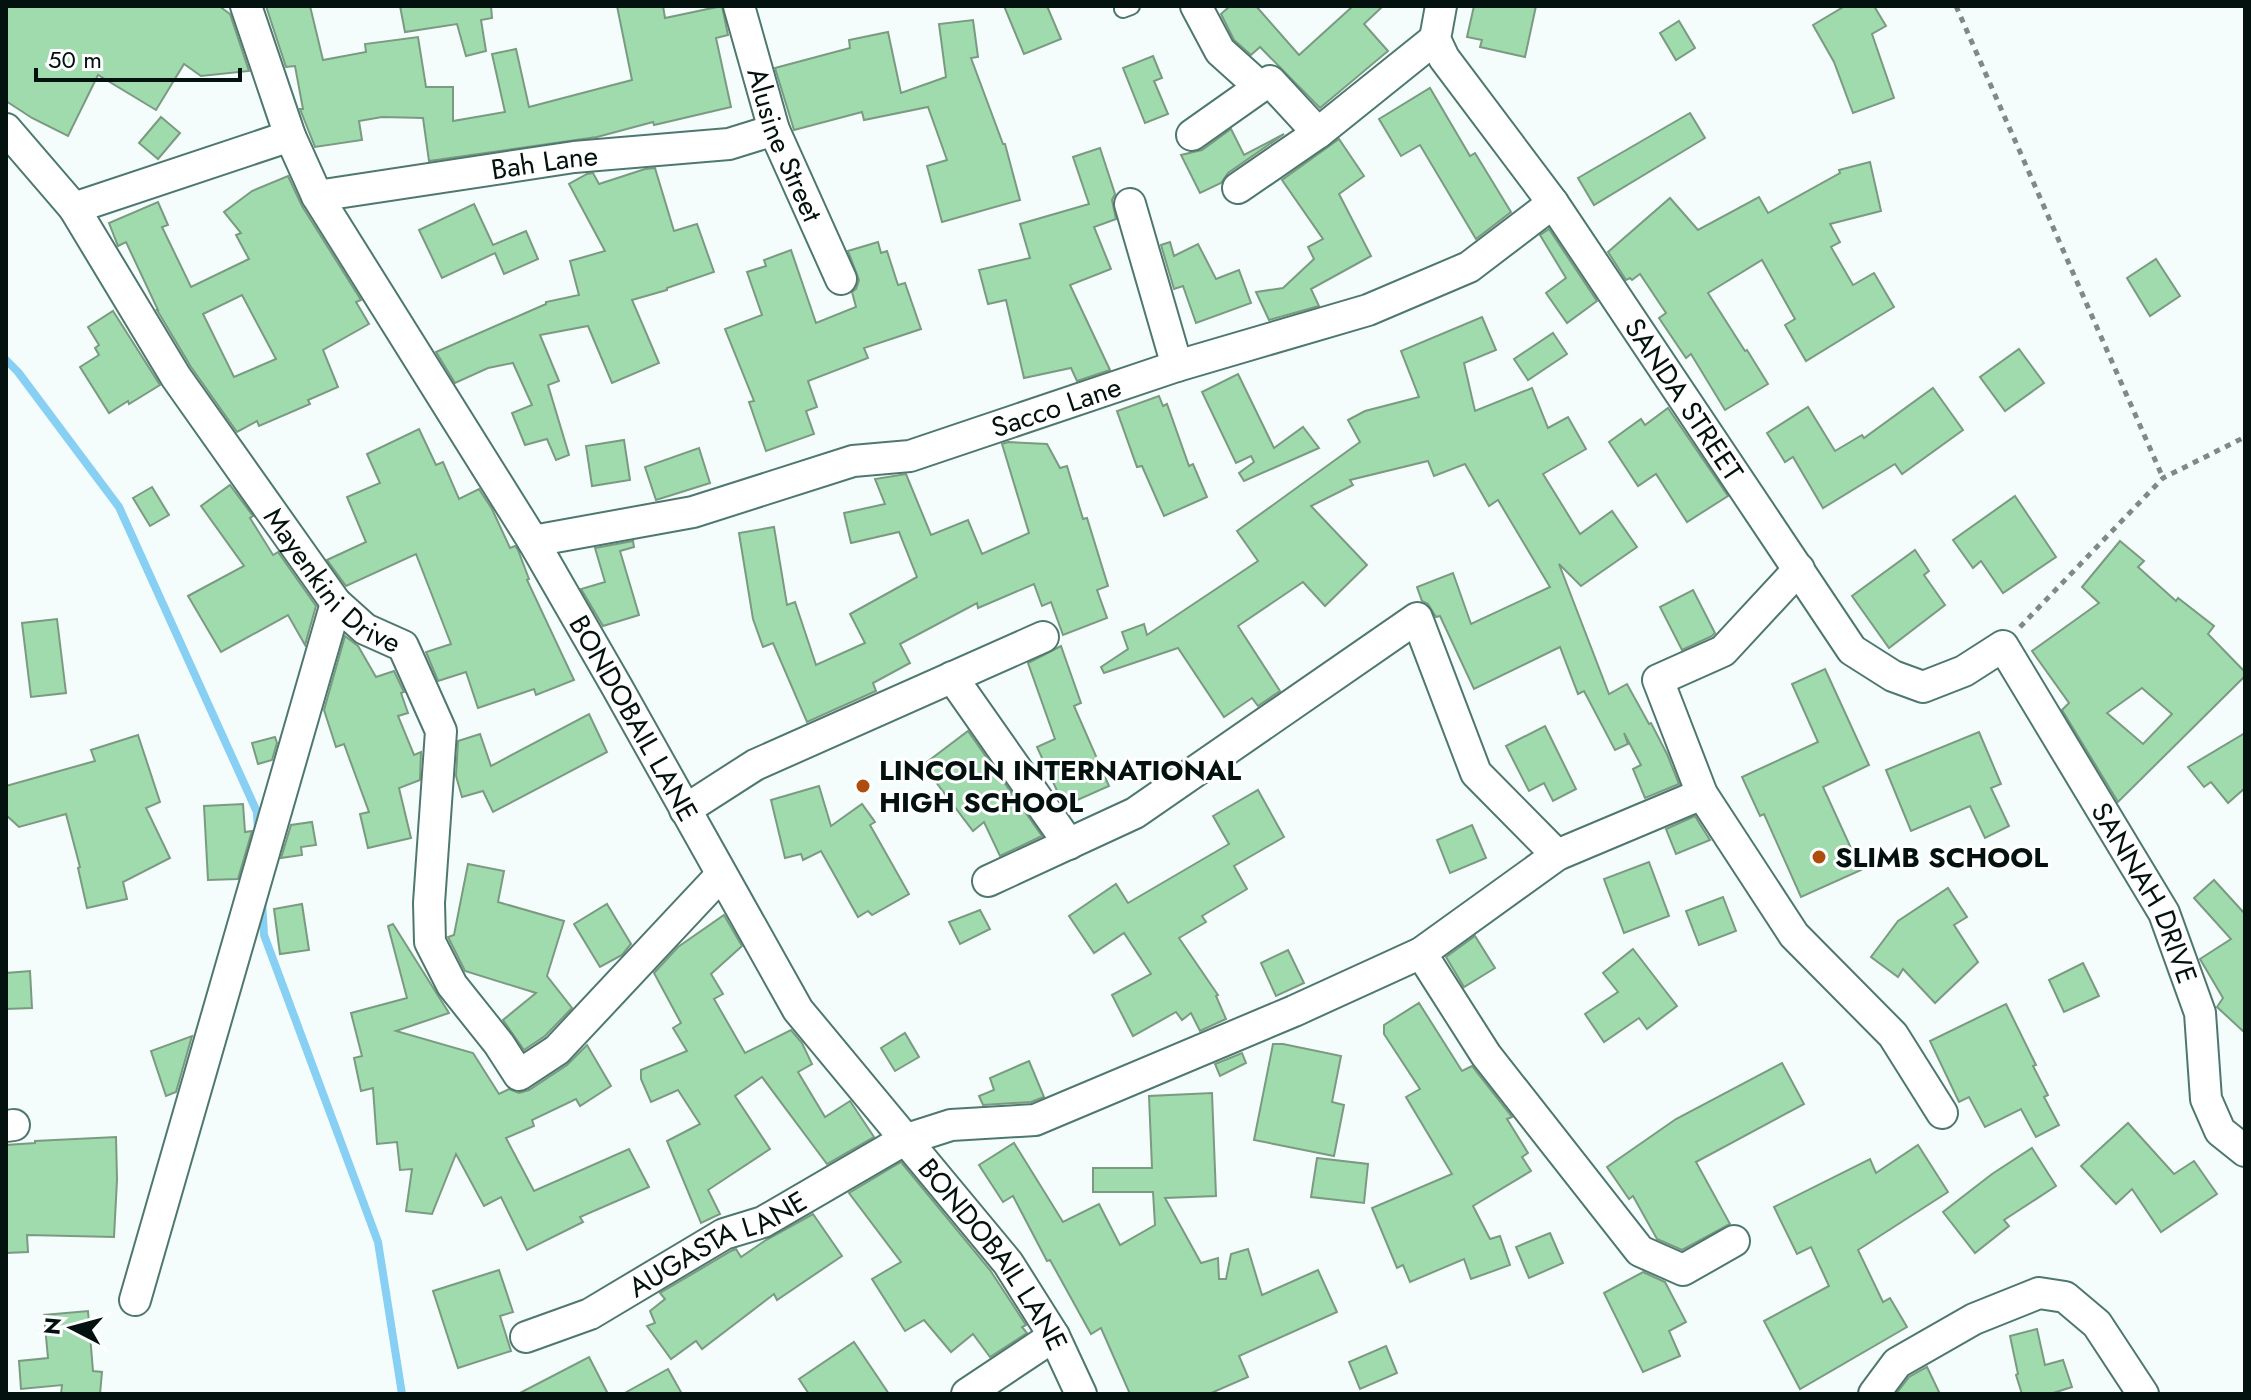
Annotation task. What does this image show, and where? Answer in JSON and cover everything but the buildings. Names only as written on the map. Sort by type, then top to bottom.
[{"type":"street","name":"BONDOBAIL LANE","points":[[246,6],[290,136],[317,196],[533,541],[798,1010],[1008,1263],[1054,1336],[1081,1394]]},
{"type":"street","name":"Alusine Street","points":[[739,6],[774,130],[841,279]]},
{"type":"street","points":[[1196,6],[1220,51],[1260,87]]},
{"type":"street","points":[[1238,188],[1318,133],[1435,39],[1441,6]]},
{"type":"street","name":"SANDA STREET","points":[[1435,39],[1444,58],[1553,203],[1852,650],[1893,676],[1923,687],[1964,671],[2003,646]]},
{"type":"street","points":[[1192,135],[1270,81],[1318,133]]},
{"type":"street","name":"Mayenkini Drive","points":[[6,129],[74,208],[176,377],[336,603],[365,629],[403,646],[441,731],[429,903],[430,942],[452,985],[499,1044],[519,1075],[557,1050],[721,875]]},
{"type":"street","name":"Bah Lane","points":[[317,196],[574,157],[729,144],[774,130]]},
{"type":"street","points":[[74,208],[290,136]]},
{"type":"street","name":"Sacco Lane","points":[[533,541],[693,512],[853,461],[910,456],[1177,366],[1368,310],[1469,267],[1553,203]]},
{"type":"street","points":[[1130,204],[1177,366]]},
{"type":"street","points":[[1799,569],[1723,651],[1658,680],[1702,794],[1794,935],[1893,1035],[1942,1113]]},
{"type":"street","points":[[135,1300],[336,603]]},
{"type":"street","points":[[988,881],[1135,813],[1407,607],[1476,773],[1557,855]]},
{"type":"street","points":[[685,810],[755,765],[1043,637]]},
{"type":"street","name":"SANNAH DRIVE","points":[[2003,646],[2164,913],[2200,1013],[2206,1099],[2220,1131],[2245,1151]]},
{"type":"street","points":[[952,677],[1069,844]]},
{"type":"street","name":"AUGASTA LANE","points":[[526,1337],[590,1314],[724,1234],[763,1222],[904,1140],[951,1125],[1035,1120],[1294,1011],[1421,953],[1557,855],[1702,794]]},
{"type":"street","points":[[1421,953],[1486,1055],[1640,1251],[1683,1270],[1734,1241]]},
{"type":"street","points":[[1874,1394],[1897,1363],[1974,1319],[2039,1293],[2065,1297],[2097,1324],[2143,1394]]},
{"type":"street","points":[[967,1394],[1054,1336]]},
{"type":"path","points":[[1956,6],[2163,478]]},
{"type":"path","points":[[2003,646],[2163,478],[2245,437]]},
{"type":"waterway","points":[[6,360],[119,507],[257,812],[258,832]]},
{"type":"waterway","points":[[262,901],[264,935],[378,1242],[402,1394]]},
{"type":"place","name":"LINCOLN INTERNATIONAL HIGH SCHOOL","points":[[863,786]]},
{"type":"place","name":"SLIMB SCHOOL","points":[[1819,857]]}]
